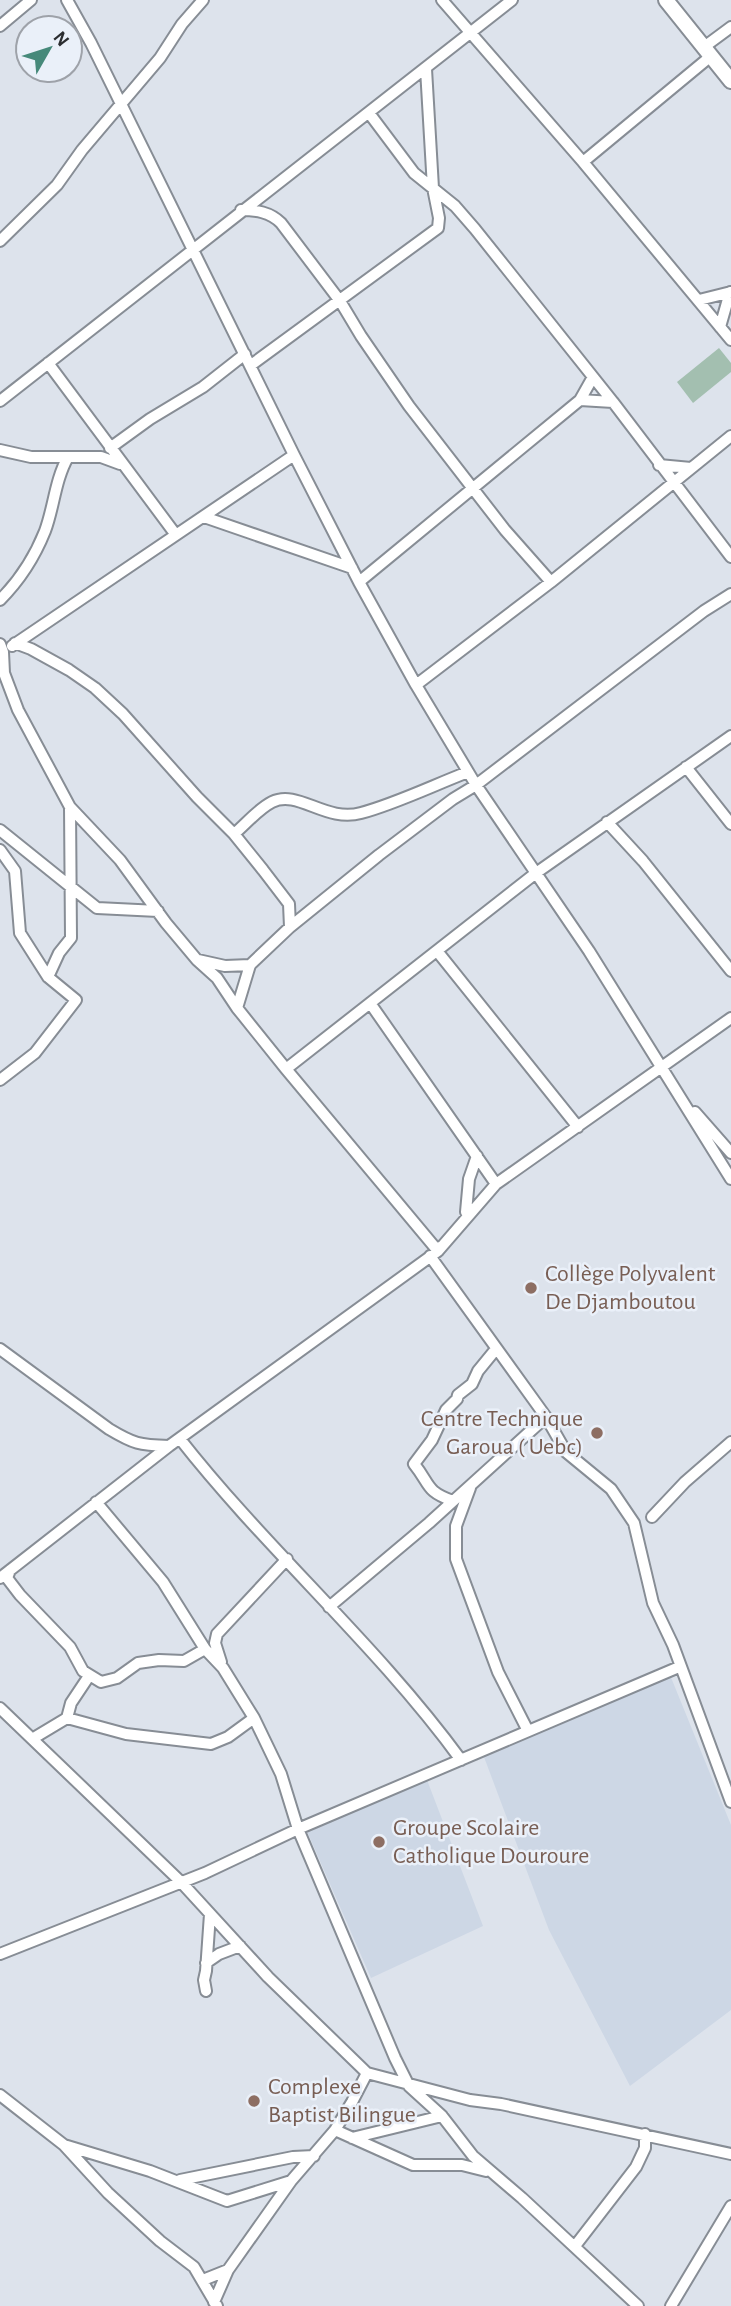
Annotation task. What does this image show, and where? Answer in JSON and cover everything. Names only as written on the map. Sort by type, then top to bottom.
[{"type":"main road","points":[[666,0],[731,81]]},
{"type":"street","points":[[0,26],[31,0]]},
{"type":"street","points":[[66,0],[122,105],[294,455],[416,685],[476,785],[589,951],[731,1178]]},
{"type":"street","points":[[0,241],[57,185],[82,150],[160,58],[190,13],[203,0]]},
{"type":"street","points":[[442,0],[583,162],[731,340]]},
{"type":"street","points":[[0,401],[512,0]]},
{"type":"street","points":[[583,162],[708,51],[731,27]]},
{"type":"street","points":[[251,365],[438,228],[426,69]]},
{"type":"street","points":[[369,113],[414,173],[455,206],[613,402],[731,557]]},
{"type":"street","points":[[241,210],[274,216],[281,223],[340,301],[384,370],[505,530],[551,582]]},
{"type":"street","points":[[699,300],[731,292]]},
{"type":"street","points":[[720,327],[731,292]]},
{"type":"street","points":[[110,448],[203,387],[245,354]]},
{"type":"street","points":[[48,363],[176,535]]},
{"type":"street","points":[[359,582],[580,400],[593,377]]},
{"type":"street","points":[[580,400],[613,402]]},
{"type":"street","points":[[416,685],[551,582],[731,436]]},
{"type":"street","points":[[0,450],[31,457],[102,457],[122,465]]},
{"type":"street","points":[[294,455],[1,650],[4,673],[18,710],[70,807],[120,860],[197,960],[217,978],[237,1007],[434,1254],[496,1349],[546,1418],[566,1452],[611,1489],[635,1523],[653,1603],[673,1645],[731,1802]]},
{"type":"street","points":[[0,600],[28,565],[45,530],[62,467],[68,457]]},
{"type":"street","points":[[659,465],[691,468]]},
{"type":"street","points":[[204,517],[352,568]]},
{"type":"street","points":[[237,1007],[250,965],[290,927],[411,831],[476,785],[704,611],[731,594]]},
{"type":"street","points":[[15,643],[50,659],[95,688],[123,714],[234,834],[289,904],[290,927]]},
{"type":"street","points":[[286,1069],[536,873],[731,736]]},
{"type":"street","points":[[686,767],[731,824]]},
{"type":"street","points":[[234,834],[265,806],[285,798],[325,813],[359,814],[468,772]]},
{"type":"street","points":[[48,977],[59,953],[71,938],[70,807]]},
{"type":"street","points":[[607,822],[643,861],[731,971]]},
{"type":"street","points":[[0,830],[97,908],[158,911]]},
{"type":"street","points":[[0,850],[15,871],[20,933],[48,977],[76,1000],[35,1053],[3,1072]]},
{"type":"street","points":[[289,904],[314,908]]},
{"type":"street","points":[[437,951],[578,1127]]},
{"type":"street","points":[[197,960],[225,966],[250,965]]},
{"type":"street","points":[[370,1003],[495,1183]]},
{"type":"street","points":[[434,1254],[481,1192],[731,1018]]},
{"type":"street","points":[[682,1101],[731,1153]]},
{"type":"street","points":[[466,1212],[469,1179],[477,1156]]},
{"type":"street","points":[[0,1578],[169,1446],[434,1254],[495,1183]]},
{"type":"street","points":[[0,1349],[125,1439],[140,1445],[169,1446]]},
{"type":"street","points":[[453,1501],[430,1490],[414,1464],[432,1440],[446,1410],[458,1395],[472,1384],[478,1371],[496,1349]]},
{"type":"street","points":[[328,1607],[472,1485],[546,1418]]},
{"type":"street","points":[[180,1438],[201,1466],[386,1667],[461,1760]]},
{"type":"street","points":[[652,1517],[685,1482],[731,1442]]},
{"type":"street","points":[[472,1485],[456,1526],[456,1559],[498,1672],[528,1731]]},
{"type":"street","points":[[96,1502],[163,1582],[205,1649],[223,1668],[254,1718],[281,1774],[299,1829],[409,2086],[442,2116],[466,2148],[492,2174],[522,2198],[638,2306]]},
{"type":"street","points":[[223,1668],[215,1643],[217,1634],[286,1559]]},
{"type":"street","points":[[10,1570],[7,1578],[20,1595],[71,1647],[83,1671],[101,1682],[124,1674],[138,1663],[184,1661],[205,1649]]},
{"type":"street","points":[[0,1954],[181,1882],[679,1667]]},
{"type":"street","points":[[32,1739],[67,1718],[71,1703],[89,1676]]},
{"type":"street","points":[[1,1710],[181,1882],[268,1977],[367,2073],[470,2100],[501,2104],[731,2154]]},
{"type":"street","points":[[67,1718],[126,1734],[211,1744],[228,1737],[254,1718]]},
{"type":"street","points":[[206,1991],[204,1979],[210,1914]]},
{"type":"street","points":[[206,1963],[219,1954],[240,1947]]},
{"type":"street","points":[[215,2304],[228,2270],[291,2181],[335,2130],[367,2073]]},
{"type":"street","points":[[0,2095],[64,2145],[117,2201],[160,2241],[194,2267],[215,2304]]},
{"type":"street","points":[[352,2138],[442,2116]]},
{"type":"street","points":[[335,2130],[413,2165],[470,2166],[492,2174]]},
{"type":"street","points":[[575,2246],[636,2167],[645,2148],[645,2134]]},
{"type":"street","points":[[64,2145],[177,2180],[227,2200],[291,2181]]},
{"type":"street","points":[[177,2180],[293,2157],[313,2156]]},
{"type":"street","points":[[671,2306],[731,2206]]},
{"type":"street","points":[[203,2280],[228,2270]]},
{"type":"shaded area","points":[[670,1675],[731,1825],[731,2010],[630,2086],[549,1930],[484,1757]]},
{"type":"shaded area","points":[[427,1780],[483,1926],[371,1978],[306,1829]]},
{"type":"green space","points":[[719,348],[731,363],[731,372],[693,403],[677,382]]},
{"type":"place","name":"Collège Polyvalent De Djamboutou","points":[[531,1288]]},
{"type":"place","name":"Centre Technique Garoua ( Uebc)","points":[[597,1433]]},
{"type":"place","name":"Groupe Scolaire Catholique Douroure","points":[[379,1842]]},
{"type":"place","name":"Complexe Baptist Bilingue","points":[[254,2101]]}]
